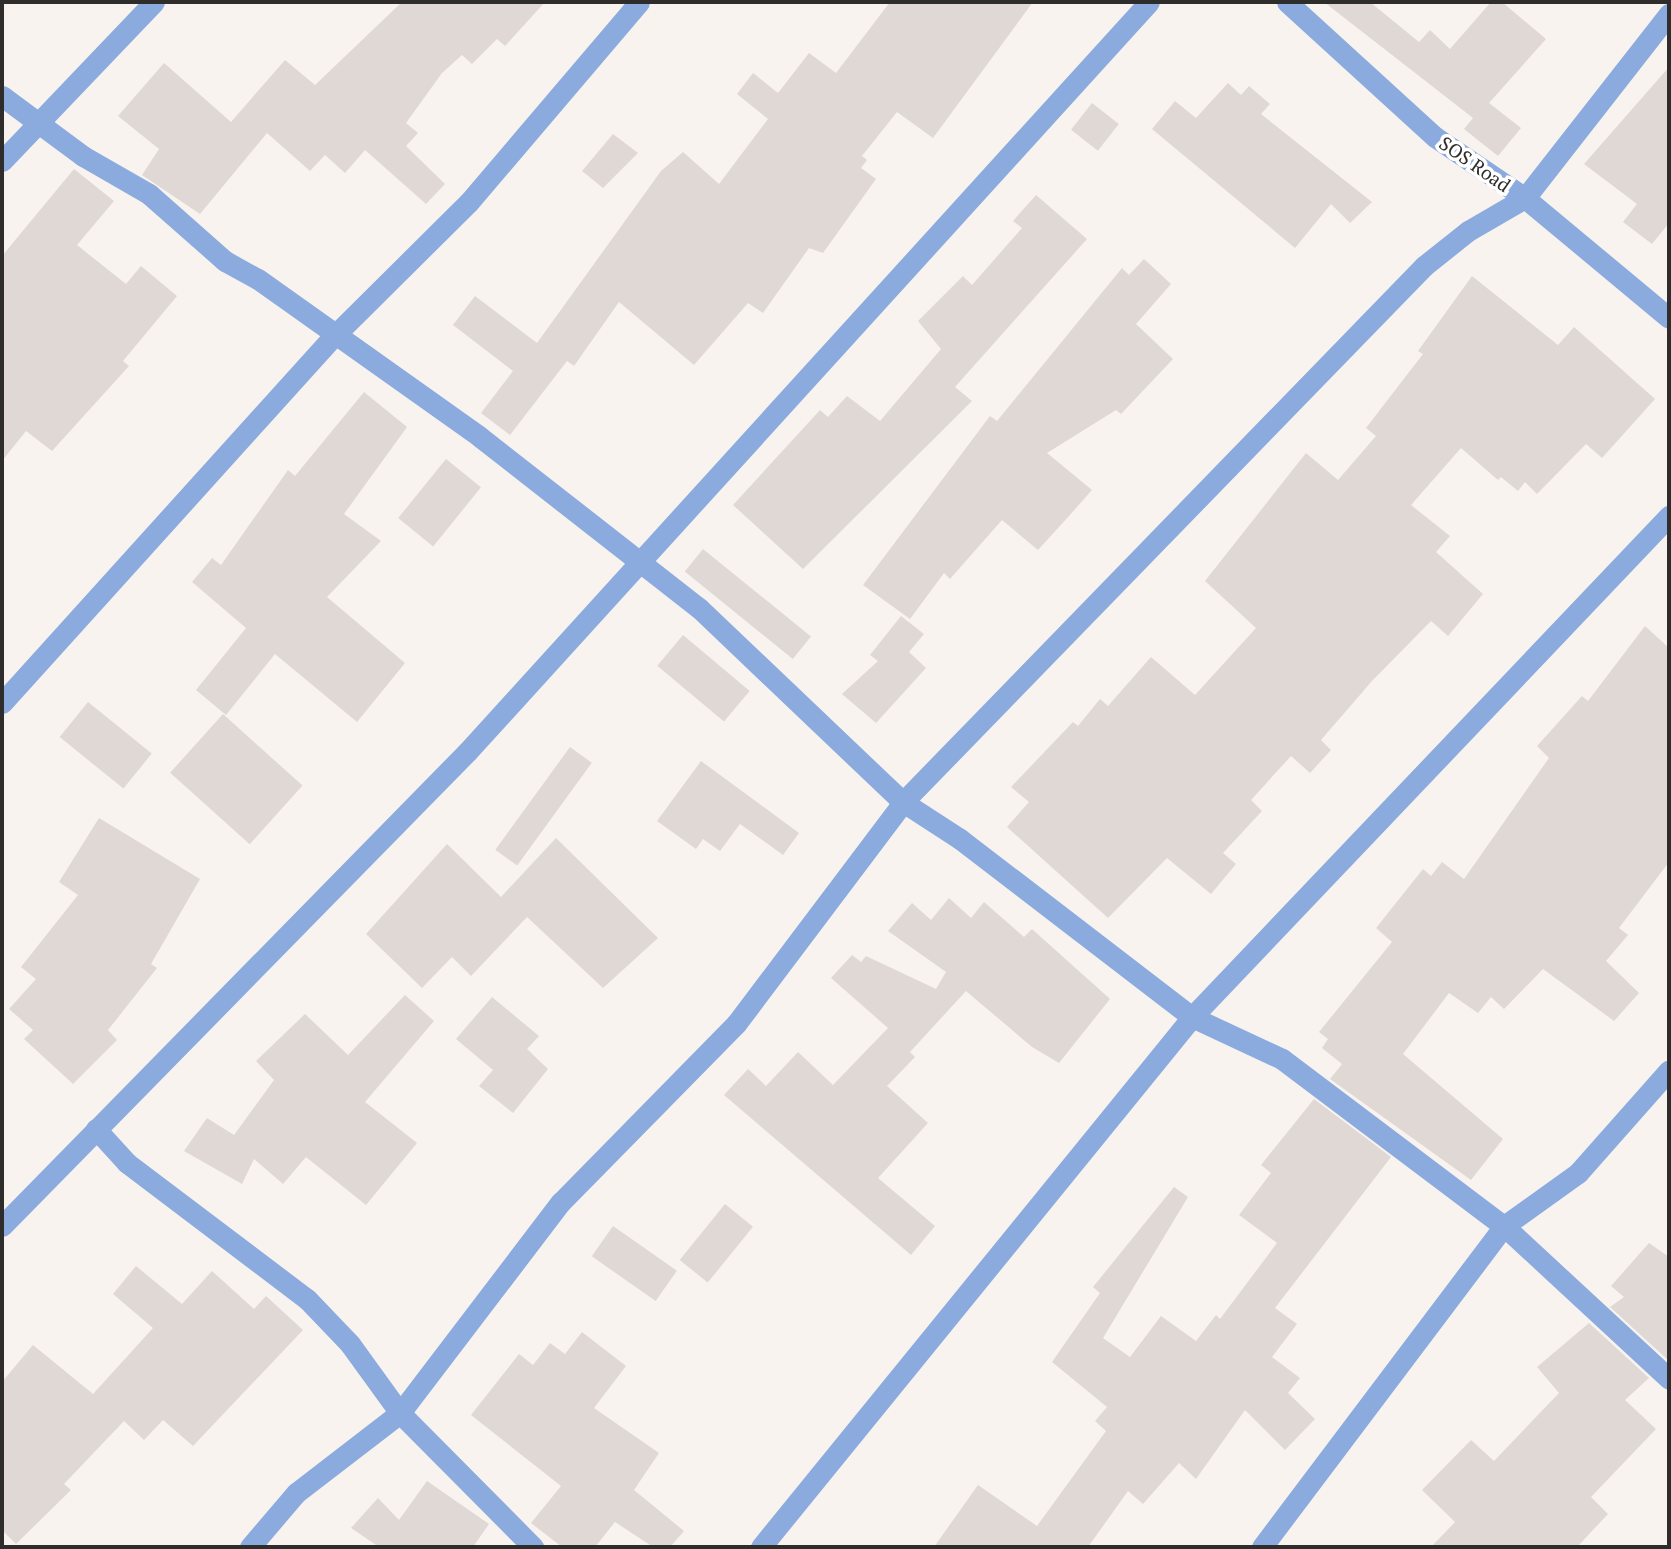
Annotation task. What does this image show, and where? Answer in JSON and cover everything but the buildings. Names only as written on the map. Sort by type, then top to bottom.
[{"type":"street","points":[[2,161],[153,2]]},
{"type":"street","points":[[2,704],[336,334],[469,202],[639,2]]},
{"type":"street","points":[[2,1226],[458,761],[640,566],[1149,2]]},
{"type":"street","name":"SOS Road","points":[[1287,2],[1435,136],[1525,198],[1669,318]]},
{"type":"street","points":[[250,1547],[296,1493],[400,1413],[561,1202],[736,1024],[903,802],[1424,266],[1468,230],[1525,198],[1669,14]]},
{"type":"street","points":[[2,96],[37,123],[149,194],[225,261],[336,334],[480,437],[640,566],[699,608],[903,802],[1192,1017],[1282,1059],[1504,1226],[1669,1379]]},
{"type":"street","points":[[761,1547],[1192,1017],[1669,516]]},
{"type":"street","points":[[1262,1547],[1504,1226],[1578,1173],[1669,1070]]},
{"type":"street","points":[[96,1129],[127,1163],[307,1299],[350,1344],[400,1413],[533,1547]]}]
